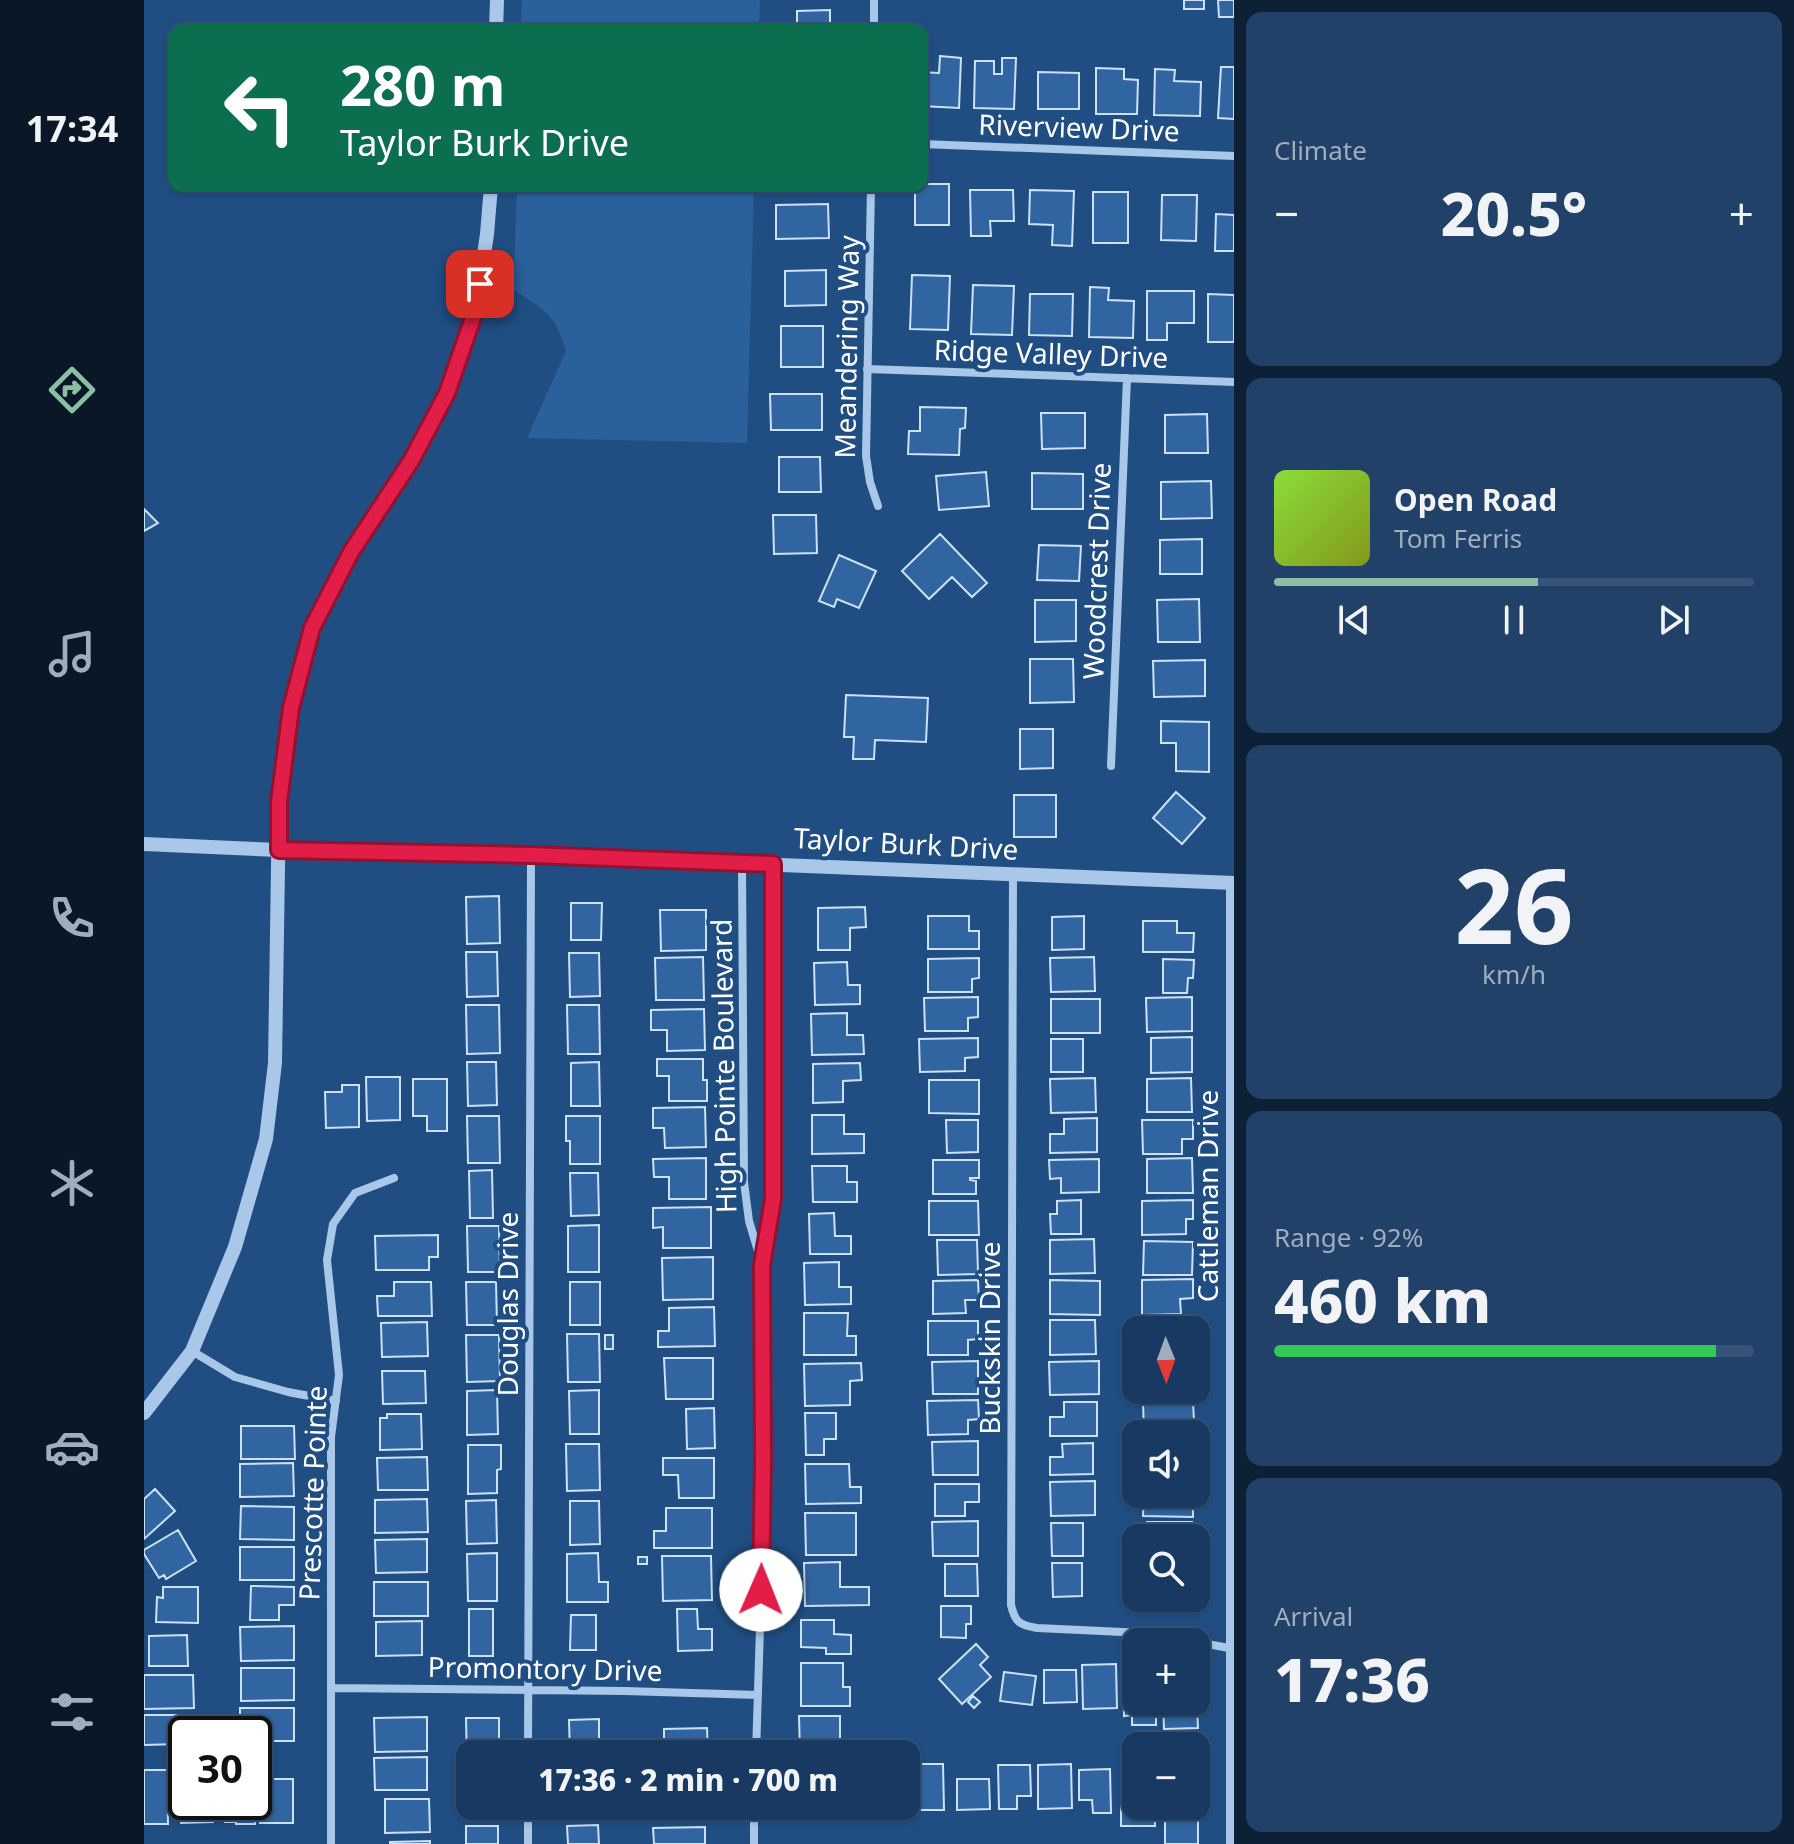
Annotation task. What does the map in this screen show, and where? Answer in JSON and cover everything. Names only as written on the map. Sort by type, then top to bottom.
[{"type":"street","points":[[496,24],[497,0]]},
{"type":"street","points":[[874,0],[874,24]]},
{"type":"street","name":"Riverview Drive","points":[[928,144],[1234,156]]},
{"type":"street","points":[[144,1413],[192,1351],[235,1247],[266,1139],[275,1063],[279,802],[291,708],[312,628],[351,552],[411,461],[447,393],[476,309],[490,192]]},
{"type":"street","name":"Meandering Way","points":[[871,192],[866,456],[878,506]]},
{"type":"street","name":"Ridge Valley Drive","points":[[867,369],[1234,382]]},
{"type":"street","name":"Woodcrest Drive","points":[[1111,766],[1127,378]]},
{"type":"street","name":"Taylor Burk Drive","points":[[144,844],[531,855],[1232,883]]},
{"type":"street","name":"Douglas Drive","points":[[528,1740],[531,855]]},
{"type":"street","name":"High Pointe Boulevard","points":[[742,864],[744,1182],[749,1221],[762,1265]]},
{"type":"street","name":"High Pointe Boulevard","points":[[756,1740],[763,1460],[762,1265],[773,1199],[773,864]]},
{"type":"street","name":"Buckskin Drive","points":[[1013,875],[1011,1605],[1017,1621],[1025,1626],[1122,1632]]},
{"type":"street","name":"Cattleman Drive","points":[[1230,1844],[1232,883]]},
{"type":"street","name":"Prescotte Pointe","points":[[331,1844],[331,1437],[339,1375],[327,1260],[333,1224],[355,1193],[394,1178]]},
{"type":"street","points":[[192,1351],[235,1377],[336,1401]]},
{"type":"street","name":"Buckskin Drive","points":[[1210,1645],[1229,1648]]},
{"type":"street","name":"Promontory Drive","points":[[331,1688],[758,1695]]},
{"type":"street","points":[[528,1820],[528,1844]]},
{"type":"street","points":[[753,1844],[754,1820]]},
{"type":"shaded area","points":[[522,0],[760,0],[759,24],[521,24]]},
{"type":"shaded area","points":[[517,192],[754,192],[747,443],[527,438],[566,351],[552,319],[511,288]]},
{"type":"building","points":[[1184,0],[1204,0],[1204,9],[1184,9]]},
{"type":"building","points":[[1218,0],[1234,0],[1234,17],[1219,17]]},
{"type":"building","points":[[830,10],[830,24],[797,24],[797,11]]},
{"type":"building","points":[[940,56],[961,58],[959,108],[928,106],[928,72],[939,73]]},
{"type":"building","points":[[1002,58],[1016,58],[1014,109],[974,108],[975,61],[994,61],[994,74],[1002,74]]},
{"type":"building","points":[[1221,67],[1234,67],[1234,119],[1218,118]]},
{"type":"building","points":[[1096,68],[1124,69],[1124,79],[1138,80],[1137,114],[1096,114]]},
{"type":"building","points":[[1155,69],[1175,70],[1174,81],[1201,82],[1200,116],[1154,115]]},
{"type":"building","points":[[1038,72],[1079,73],[1079,109],[1038,109]]},
{"type":"building","points":[[928,184],[949,184],[949,225],[915,225],[915,192],[928,192]]},
{"type":"building","points":[[970,190],[1013,190],[1014,221],[990,221],[991,236],[971,236]]},
{"type":"building","points":[[1030,190],[1074,191],[1072,246],[1052,245],[1053,225],[1029,224]]},
{"type":"building","points":[[1093,192],[1128,192],[1128,243],[1093,243]]},
{"type":"building","points":[[1162,195],[1197,195],[1196,241],[1161,240]]},
{"type":"building","points":[[828,204],[829,238],[776,239],[776,205]]},
{"type":"building","points":[[1216,214],[1234,215],[1234,251],[1215,251]]},
{"type":"building","points":[[826,270],[826,305],[785,306],[785,271]]},
{"type":"building","points":[[912,275],[950,276],[948,330],[910,329]]},
{"type":"building","points":[[973,285],[1014,286],[1012,335],[971,334]]},
{"type":"building","points":[[1090,287],[1109,288],[1108,300],[1134,301],[1133,338],[1089,337]]},
{"type":"building","points":[[1147,291],[1194,291],[1194,323],[1167,323],[1167,340],[1147,340]]},
{"type":"building","points":[[1030,294],[1073,294],[1072,336],[1029,335]]},
{"type":"building","points":[[1208,294],[1234,295],[1234,342],[1208,342]]},
{"type":"building","points":[[781,326],[823,326],[823,367],[781,367]]},
{"type":"building","points":[[770,394],[822,394],[822,430],[771,430]]},
{"type":"building","points":[[920,407],[966,408],[965,428],[960,429],[959,455],[908,454],[909,431],[920,431]]},
{"type":"building","points":[[1041,413],[1085,413],[1085,448],[1042,449]]},
{"type":"building","points":[[1207,414],[1208,453],[1165,453],[1165,415]]},
{"type":"building","points":[[779,457],[820,457],[821,492],[779,492]]},
{"type":"building","points":[[986,472],[989,506],[939,510],[936,476]]},
{"type":"building","points":[[1032,473],[1083,474],[1083,509],[1032,509]]},
{"type":"building","points":[[1211,481],[1212,518],[1161,519],[1161,482]]},
{"type":"building","points":[[144,509],[158,523],[144,531]]},
{"type":"building","points":[[773,515],[816,515],[817,553],[774,554]]},
{"type":"building","points":[[940,534],[987,583],[972,597],[952,577],[929,599],[902,571]]},
{"type":"building","points":[[1202,539],[1202,574],[1160,574],[1160,540]]},
{"type":"building","points":[[1039,545],[1081,546],[1079,581],[1037,580]]},
{"type":"building","points":[[839,555],[876,571],[859,608],[837,599],[834,607],[819,601]]},
{"type":"building","points":[[1199,599],[1200,642],[1158,642],[1157,600]]},
{"type":"building","points":[[1035,600],[1076,600],[1076,641],[1035,642]]},
{"type":"building","points":[[1030,659],[1073,659],[1074,702],[1030,703]]},
{"type":"building","points":[[1205,660],[1205,696],[1154,697],[1153,661]]},
{"type":"building","points":[[846,695],[928,698],[926,742],[875,740],[874,759],[853,759],[854,737],[844,737]]},
{"type":"building","points":[[1161,721],[1209,722],[1209,772],[1176,771],[1176,743],[1161,743]]},
{"type":"building","points":[[1020,729],[1053,729],[1053,768],[1020,769]]},
{"type":"building","points":[[1176,792],[1205,818],[1182,844],[1153,818]]},
{"type":"building","points":[[1014,795],[1056,795],[1056,837],[1014,837]]},
{"type":"building","points":[[499,896],[500,943],[467,944],[466,897]]},
{"type":"building","points":[[571,903],[602,903],[601,940],[571,940]]},
{"type":"building","points":[[865,907],[866,927],[850,928],[850,950],[818,950],[818,908]]},
{"type":"building","points":[[660,910],[706,910],[706,950],[661,951]]},
{"type":"building","points":[[928,916],[969,916],[969,931],[979,931],[979,949],[928,949]]},
{"type":"building","points":[[1084,916],[1084,949],[1052,950],[1052,917]]},
{"type":"building","points":[[1143,921],[1177,921],[1177,933],[1194,933],[1193,952],[1143,952]]},
{"type":"building","points":[[466,952],[497,952],[498,996],[467,997]]},
{"type":"building","points":[[569,953],[599,953],[600,996],[570,997]]},
{"type":"building","points":[[703,957],[704,1000],[656,1000],[655,958]]},
{"type":"building","points":[[1094,957],[1095,991],[1051,992],[1050,958]]},
{"type":"building","points":[[979,958],[979,978],[972,979],[972,992],[928,992],[928,959]]},
{"type":"building","points":[[1163,959],[1194,960],[1193,978],[1188,978],[1187,993],[1163,993]]},
{"type":"building","points":[[847,962],[848,985],[860,985],[860,1004],[815,1005],[814,963]]},
{"type":"building","points":[[978,997],[978,1017],[968,1018],[968,1031],[925,1031],[924,998]]},
{"type":"building","points":[[1192,997],[1192,1031],[1147,1032],[1146,998]]},
{"type":"building","points":[[1051,999],[1100,999],[1100,1033],[1051,1033]]},
{"type":"building","points":[[466,1005],[499,1005],[500,1053],[467,1054]]},
{"type":"building","points":[[567,1005],[599,1005],[600,1054],[568,1054]]},
{"type":"building","points":[[704,1009],[705,1050],[667,1051],[667,1030],[651,1030],[651,1010]]},
{"type":"building","points":[[847,1013],[847,1035],[863,1035],[864,1054],[812,1055],[811,1014]]},
{"type":"building","points":[[1192,1037],[1192,1072],[1151,1073],[1151,1038]]},
{"type":"building","points":[[978,1038],[978,1057],[965,1058],[965,1071],[920,1072],[919,1039]]},
{"type":"building","points":[[1051,1039],[1083,1039],[1083,1072],[1051,1072]]},
{"type":"building","points":[[657,1059],[703,1059],[707,1101],[669,1101],[669,1076],[657,1076]]},
{"type":"building","points":[[467,1062],[496,1062],[497,1105],[468,1106]]},
{"type":"building","points":[[599,1062],[600,1106],[571,1106],[571,1063]]},
{"type":"building","points":[[860,1063],[861,1080],[843,1081],[843,1102],[813,1103],[813,1064]]},
{"type":"building","points":[[366,1077],[400,1077],[400,1120],[367,1121]]},
{"type":"building","points":[[1095,1078],[1096,1112],[1051,1113],[1050,1079]]},
{"type":"building","points":[[1191,1078],[1192,1112],[1147,1112],[1147,1079]]},
{"type":"building","points":[[413,1079],[447,1079],[447,1131],[427,1131],[427,1116],[413,1116]]},
{"type":"building","points":[[929,1080],[979,1080],[979,1114],[929,1113]]},
{"type":"building","points":[[342,1085],[359,1085],[359,1127],[326,1128],[325,1092],[342,1092]]},
{"type":"building","points":[[705,1107],[706,1147],[665,1148],[664,1128],[653,1128],[653,1108]]},
{"type":"building","points":[[812,1115],[844,1115],[844,1134],[864,1134],[864,1153],[812,1154]]},
{"type":"building","points":[[467,1116],[499,1116],[500,1163],[468,1163]]},
{"type":"building","points":[[566,1116],[600,1116],[600,1164],[570,1164]]},
{"type":"building","points":[[1097,1118],[1097,1152],[1050,1153],[1050,1134],[1064,1134],[1064,1119]]},
{"type":"building","points":[[946,1120],[978,1120],[978,1152],[947,1153]]},
{"type":"building","points":[[1142,1120],[1193,1120],[1193,1139],[1182,1139],[1182,1154],[1143,1154]]},
{"type":"building","points":[[706,1158],[706,1199],[669,1199],[669,1177],[654,1177],[653,1159]]},
{"type":"building","points":[[1192,1158],[1193,1193],[1147,1193],[1147,1159]]},
{"type":"building","points":[[1099,1159],[1099,1192],[1061,1193],[1061,1178],[1050,1179],[1049,1160]]},
{"type":"building","points":[[933,1160],[979,1160],[979,1178],[970,1178],[976,1181],[976,1194],[933,1194]]},
{"type":"building","points":[[812,1166],[847,1166],[847,1182],[857,1182],[857,1202],[813,1202]]},
{"type":"building","points":[[492,1170],[493,1218],[470,1218],[469,1171]]},
{"type":"building","points":[[570,1173],[598,1173],[599,1215],[571,1216]]},
{"type":"building","points":[[1081,1200],[1081,1234],[1051,1234],[1050,1214],[1057,1214],[1057,1201]]},
{"type":"building","points":[[1193,1200],[1193,1219],[1186,1219],[1186,1234],[1142,1235],[1142,1201]]},
{"type":"building","points":[[929,1201],[978,1201],[979,1235],[929,1235]]},
{"type":"building","points":[[711,1207],[711,1248],[663,1248],[663,1227],[653,1228],[653,1208]]},
{"type":"building","points":[[834,1213],[835,1236],[851,1236],[851,1254],[810,1254],[809,1214]]},
{"type":"building","points":[[599,1225],[599,1272],[568,1272],[568,1226]]},
{"type":"building","points":[[467,1226],[499,1226],[500,1272],[468,1272]]},
{"type":"building","points":[[438,1235],[438,1257],[429,1257],[429,1270],[376,1270],[375,1236]]},
{"type":"building","points":[[1094,1239],[1095,1273],[1050,1274],[1050,1240]]},
{"type":"building","points":[[937,1240],[977,1240],[978,1274],[938,1275]]},
{"type":"building","points":[[1144,1241],[1193,1242],[1192,1275],[1143,1275]]},
{"type":"building","points":[[713,1257],[713,1299],[663,1300],[662,1258]]},
{"type":"building","points":[[839,1262],[839,1287],[851,1287],[851,1304],[805,1305],[804,1263]]},
{"type":"building","points":[[1193,1279],[1193,1298],[1180,1299],[1181,1314],[1142,1315],[1142,1280]]},
{"type":"building","points":[[978,1280],[979,1300],[965,1300],[966,1313],[933,1314],[933,1281]]},
{"type":"building","points":[[1050,1280],[1100,1281],[1100,1315],[1050,1314]]},
{"type":"building","points":[[394,1282],[431,1282],[432,1316],[378,1316],[377,1296],[394,1296]]},
{"type":"building","points":[[466,1282],[496,1282],[497,1325],[467,1325]]},
{"type":"building","points":[[570,1282],[600,1282],[600,1325],[570,1325]]},
{"type":"building","points":[[714,1307],[715,1346],[658,1347],[658,1331],[669,1331],[669,1308]]},
{"type":"building","points":[[804,1313],[848,1313],[847,1336],[856,1336],[856,1355],[804,1355]]},
{"type":"building","points":[[1050,1320],[1095,1320],[1096,1354],[1050,1355]]},
{"type":"building","points":[[928,1321],[978,1321],[978,1339],[968,1340],[968,1355],[928,1355]]},
{"type":"building","points":[[427,1322],[428,1356],[382,1357],[381,1323]]},
{"type":"building","points":[[567,1334],[599,1334],[600,1382],[568,1382]]},
{"type":"building","points":[[466,1335],[499,1335],[500,1381],[467,1382]]},
{"type":"building","points":[[605,1335],[613,1335],[613,1349],[605,1349]]},
{"type":"building","points":[[664,1358],[713,1358],[713,1399],[666,1399]]},
{"type":"building","points":[[978,1361],[978,1394],[933,1394],[932,1362]]},
{"type":"building","points":[[1099,1361],[1099,1394],[1050,1395],[1049,1362]]},
{"type":"building","points":[[861,1363],[862,1380],[850,1381],[850,1405],[805,1406],[804,1364]]},
{"type":"building","points":[[382,1371],[425,1371],[426,1403],[383,1404]]},
{"type":"building","points":[[497,1390],[498,1434],[467,1435],[467,1391]]},
{"type":"building","points":[[599,1390],[599,1434],[570,1434],[569,1391]]},
{"type":"building","points":[[978,1400],[979,1419],[968,1420],[968,1434],[928,1435],[927,1401]]},
{"type":"building","points":[[1064,1402],[1097,1402],[1097,1436],[1050,1436],[1050,1417],[1064,1417]]},
{"type":"building","points":[[1143,1404],[1193,1404],[1194,1420],[1144,1420]]},
{"type":"building","points":[[714,1408],[715,1448],[687,1449],[686,1409]]},
{"type":"building","points":[[805,1413],[836,1413],[836,1439],[824,1439],[824,1455],[806,1455]]},
{"type":"building","points":[[387,1414],[421,1414],[422,1449],[380,1450],[380,1418],[387,1418]]},
{"type":"building","points":[[241,1426],[294,1426],[295,1459],[241,1459]]},
{"type":"building","points":[[978,1441],[978,1475],[933,1475],[932,1442]]},
{"type":"building","points":[[1093,1443],[1093,1474],[1050,1475],[1050,1457],[1063,1457],[1062,1444]]},
{"type":"building","points":[[566,1444],[599,1444],[600,1490],[567,1491]]},
{"type":"building","points":[[468,1445],[501,1445],[497,1493],[468,1494]]},
{"type":"building","points":[[427,1457],[428,1490],[378,1490],[377,1458]]},
{"type":"building","points":[[663,1458],[714,1458],[714,1498],[679,1498],[678,1475],[663,1475]]},
{"type":"building","points":[[293,1463],[294,1496],[240,1497],[240,1464]]},
{"type":"building","points":[[805,1464],[849,1464],[850,1487],[861,1487],[861,1503],[806,1504]]},
{"type":"building","points":[[1095,1481],[1095,1515],[1051,1516],[1050,1482]]},
{"type":"building","points":[[935,1484],[979,1484],[979,1502],[965,1502],[965,1516],[935,1516]]},
{"type":"building","points":[[155,1489],[175,1511],[144,1539],[144,1499]]},
{"type":"building","points":[[427,1499],[428,1532],[375,1533],[375,1500]]},
{"type":"building","points":[[496,1500],[497,1543],[467,1544],[466,1501]]},
{"type":"building","points":[[570,1501],[599,1501],[600,1544],[570,1545]]},
{"type":"building","points":[[241,1506],[294,1507],[294,1540],[240,1539]]},
{"type":"building","points":[[666,1508],[712,1508],[712,1548],[654,1548],[654,1531],[666,1531]]},
{"type":"building","points":[[1143,1508],[1193,1508],[1193,1517],[1143,1516]]},
{"type":"building","points":[[805,1513],[856,1513],[856,1555],[806,1555]]},
{"type":"building","points":[[978,1521],[978,1556],[933,1556],[932,1522]]},
{"type":"building","points":[[1147,1522],[1192,1522],[1192,1524]]},
{"type":"building","points":[[1051,1523],[1083,1523],[1083,1556],[1052,1556]]},
{"type":"building","points":[[178,1530],[196,1561],[166,1579],[164,1575],[159,1578],[144,1550]]},
{"type":"building","points":[[427,1539],[427,1572],[376,1573],[375,1540]]},
{"type":"building","points":[[240,1547],[294,1547],[294,1580],[240,1580]]},
{"type":"building","points":[[497,1553],[497,1601],[468,1601],[467,1554]]},
{"type":"building","points":[[598,1553],[599,1582],[608,1582],[608,1602],[567,1602],[567,1554]]},
{"type":"building","points":[[662,1556],[711,1556],[712,1600],[663,1601]]},
{"type":"building","points":[[638,1557],[647,1557],[647,1564],[638,1564]]},
{"type":"building","points":[[840,1562],[840,1587],[869,1587],[869,1605],[805,1606],[804,1563]]},
{"type":"building","points":[[1052,1563],[1082,1563],[1082,1596],[1053,1597]]},
{"type":"building","points":[[945,1564],[977,1564],[978,1596],[945,1596]]},
{"type":"building","points":[[374,1582],[428,1582],[428,1616],[374,1616]]},
{"type":"building","points":[[251,1586],[294,1587],[294,1605],[279,1605],[279,1620],[250,1620]]},
{"type":"building","points":[[163,1587],[198,1587],[198,1623],[156,1622],[157,1597],[163,1598]]},
{"type":"building","points":[[941,1606],[971,1606],[971,1624],[966,1624],[966,1638],[941,1637]]},
{"type":"building","points":[[469,1609],[493,1609],[493,1656],[469,1656]]},
{"type":"building","points":[[677,1609],[697,1609],[698,1629],[712,1629],[712,1650],[678,1651]]},
{"type":"building","points":[[571,1615],[596,1615],[596,1650],[570,1650]]},
{"type":"building","points":[[801,1620],[834,1620],[834,1634],[851,1635],[851,1654],[826,1654],[826,1648],[801,1647]]},
{"type":"building","points":[[422,1621],[422,1655],[376,1656],[376,1622]]},
{"type":"building","points":[[294,1626],[294,1660],[241,1661],[240,1627]]},
{"type":"building","points":[[187,1635],[188,1666],[149,1666],[149,1636]]},
{"type":"building","points":[[976,1644],[988,1657],[980,1665],[991,1677],[962,1704],[939,1679]]},
{"type":"building","points":[[801,1663],[843,1663],[843,1687],[850,1687],[850,1706],[801,1706]]},
{"type":"building","points":[[1116,1664],[1117,1708],[1083,1709],[1082,1665]]},
{"type":"building","points":[[241,1668],[294,1668],[294,1700],[241,1701]]},
{"type":"building","points":[[1044,1670],[1076,1670],[1077,1702],[1044,1703]]},
{"type":"building","points":[[1004,1672],[1036,1676],[1032,1705],[1000,1701]]},
{"type":"building","points":[[144,1675],[193,1675],[194,1708],[144,1709]]},
{"type":"building","points":[[973,1696],[980,1702],[974,1708],[968,1702]]},
{"type":"building","points":[[240,1708],[294,1708],[294,1741],[272,1741],[272,1716],[240,1716]]},
{"type":"building","points":[[144,1715],[178,1715],[168,1716],[168,1744],[144,1745]]},
{"type":"building","points":[[799,1716],[840,1716],[840,1740],[800,1740]]},
{"type":"building","points":[[1132,1716],[1156,1716],[1156,1725],[1132,1725]]},
{"type":"building","points":[[1164,1716],[1197,1716],[1198,1728],[1164,1729]]},
{"type":"building","points":[[427,1717],[427,1751],[375,1752],[374,1718]]},
{"type":"building","points":[[466,1718],[499,1718],[499,1740],[466,1740]]},
{"type":"building","points":[[599,1719],[599,1740],[570,1740],[569,1720]]},
{"type":"building","points":[[707,1728],[707,1740],[664,1740],[664,1729]]},
{"type":"building","points":[[427,1757],[427,1790],[375,1790],[374,1758]]},
{"type":"building","points":[[920,1764],[943,1764],[944,1810],[920,1810]]},
{"type":"building","points":[[1071,1764],[1072,1808],[1038,1809],[1038,1765]]},
{"type":"building","points":[[998,1765],[1030,1765],[1031,1796],[1017,1796],[1017,1809],[999,1809]]},
{"type":"building","points":[[1110,1769],[1111,1813],[1093,1813],[1092,1800],[1079,1800],[1079,1770]]},
{"type":"building","points":[[144,1770],[167,1770],[168,1824],[144,1824]]},
{"type":"building","points":[[1122,1777],[1122,1820],[1155,1820],[1155,1826],[1121,1826]]},
{"type":"building","points":[[272,1779],[293,1779],[293,1823],[260,1823],[260,1820],[272,1820]]},
{"type":"building","points":[[957,1779],[989,1779],[990,1809],[957,1810]]},
{"type":"building","points":[[385,1799],[429,1799],[430,1832],[385,1833]]},
{"type":"building","points":[[181,1820],[213,1820],[213,1822],[181,1823]]},
{"type":"building","points":[[255,1820],[255,1824],[236,1824],[225,1822]]},
{"type":"building","points":[[1165,1820],[1198,1820],[1198,1844],[1165,1844]]},
{"type":"building","points":[[598,1825],[599,1844],[568,1844],[567,1826]]},
{"type":"building","points":[[466,1826],[498,1826],[498,1844],[466,1844]]},
{"type":"building","points":[[705,1827],[705,1844],[654,1844],[653,1828]]},
{"type":"building","points":[[430,1841],[430,1844],[390,1844],[390,1842]]},
{"type":"route","points":[[480,284],[476,309],[447,393],[411,461],[351,552],[312,628],[291,708],[279,802],[279,850],[773,864],[773,1199],[762,1265],[761,1590]]}]
